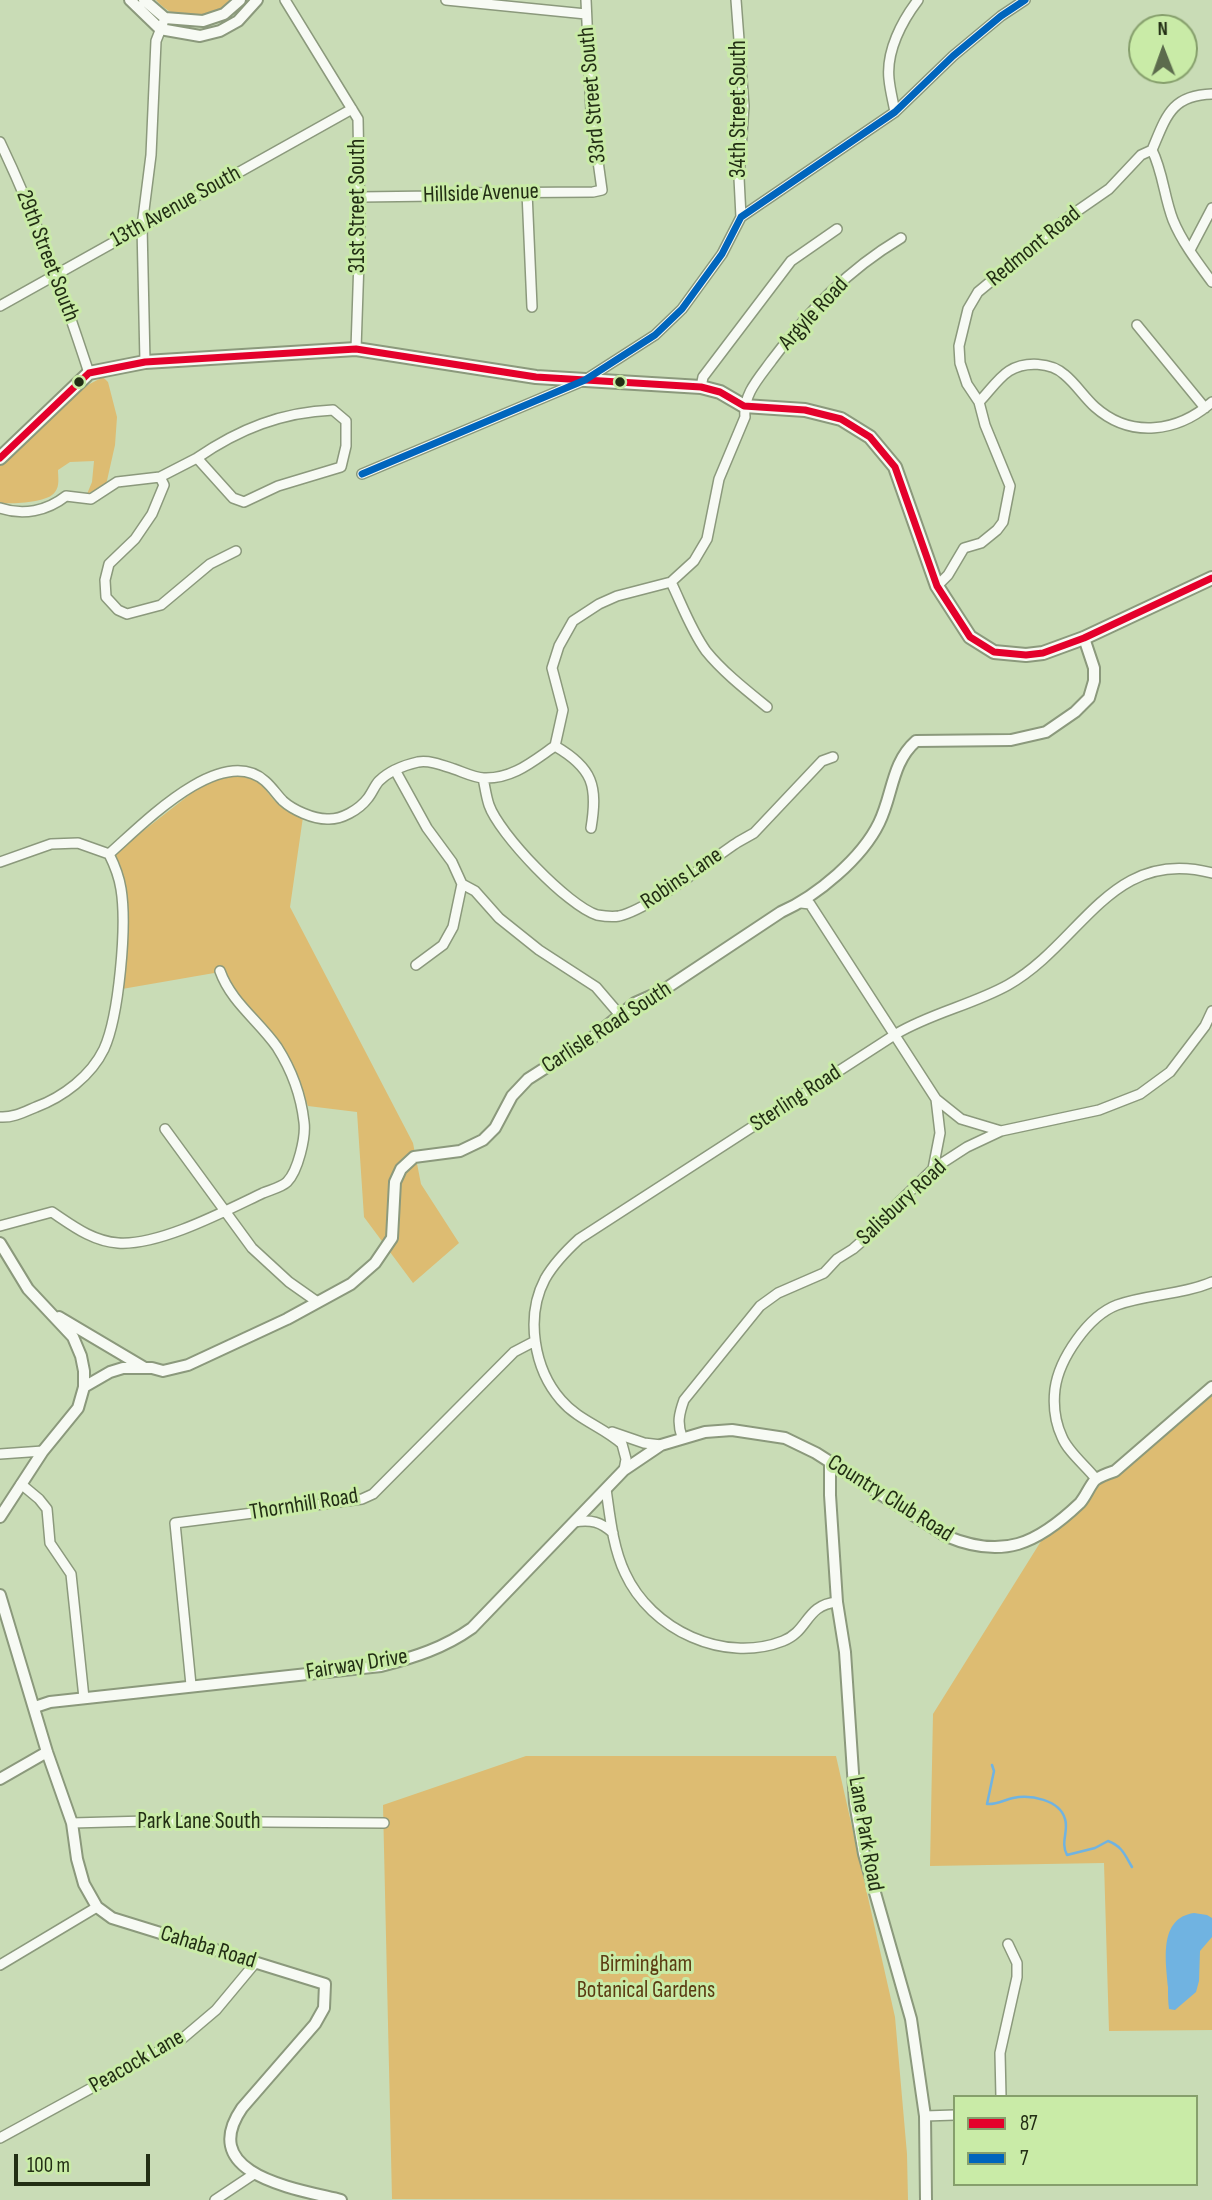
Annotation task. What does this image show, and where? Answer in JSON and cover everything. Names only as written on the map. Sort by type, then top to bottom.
[{"type":"main road","points":[[0,458],[89,373],[145,362],[356,349],[536,377],[701,387],[720,392],[744,406],[817,413],[841,419],[870,437],[895,467],[937,586],[970,637],[993,652],[1026,655],[1043,653],[1084,638],[1212,578]]},
{"type":"street","points":[[130,0],[163,24],[200,36],[220,31],[238,21],[257,0]]},
{"type":"street","points":[[144,0],[163,24]]},
{"type":"street","points":[[163,24],[203,21],[225,14],[240,0]]},
{"type":"street","name":"31st Street South","points":[[285,0],[358,119],[356,349]]},
{"type":"street","points":[[446,0],[586,14]]},
{"type":"street","name":"33rd Street South","points":[[586,0],[591,111],[602,190]]},
{"type":"street","name":"34th Street South","points":[[736,0],[744,106],[739,178],[741,217]]},
{"type":"street","points":[[895,112],[888,76],[890,61],[901,23],[918,0]]},
{"type":"street","points":[[362,474],[585,380],[655,335],[682,309],[722,254],[741,217],[895,112],[953,56],[1001,16],[1025,0]]},
{"type":"street","points":[[145,362],[142,226],[151,155],[156,41],[163,24]]},
{"type":"street","name":"Redmont Road","points":[[937,586],[948,575],[964,548],[981,543],[1003,522],[1010,486],[985,425],[979,402],[967,384],[960,363],[959,346],[968,309],[978,292],[1070,216],[1110,189],[1140,155],[1152,150],[1167,114],[1180,101],[1196,95],[1212,94]]},
{"type":"street","name":"13th Avenue South","points":[[0,306],[352,109]]},
{"type":"street","name":"29th Street South","points":[[0,142],[27,197],[57,274],[89,373]]},
{"type":"street","points":[[1152,150],[1158,162],[1173,220],[1212,282]]},
{"type":"street","name":"Hillside Avenue","points":[[359,197],[602,190]]},
{"type":"street","points":[[527,192],[532,307]]},
{"type":"street","points":[[1190,250],[1212,208]]},
{"type":"street","points":[[701,387],[703,377],[791,261],[837,229]]},
{"type":"street","name":"Argyle Road","points":[[671,582],[694,561],[707,539],[719,479],[745,417],[744,406],[751,388],[806,316],[840,282],[901,238]]},
{"type":"street","points":[[979,402],[1009,372],[1026,365],[1041,365],[1063,373],[1096,408],[1124,424],[1152,428],[1188,420],[1209,405],[1137,325]]},
{"type":"street","points":[[0,508],[15,513],[33,512],[58,503],[66,496],[91,499],[117,482],[162,481],[228,437],[268,420],[306,411],[333,410],[346,421],[346,446],[341,467],[278,486],[244,502],[233,498],[197,458]]},
{"type":"street","points":[[162,481],[152,514],[135,539],[109,564],[105,580],[106,597],[118,610],[127,614],[161,605],[210,564],[236,551]]},
{"type":"street","points":[[109,854],[162,807],[203,780],[226,771],[242,771],[255,775],[264,780],[285,803],[313,817],[327,819],[342,817],[366,801],[379,781],[395,770],[420,761],[437,763],[483,778],[516,773],[555,746],[563,710],[552,668],[559,646],[573,621],[617,596],[671,582],[693,630],[707,651],[742,687],[767,707]]},
{"type":"street","name":"Carlisle Road South","points":[[84,1387],[123,1368],[163,1371],[188,1365],[288,1319],[316,1301],[351,1284],[375,1263],[392,1238],[395,1182],[401,1169],[414,1157],[460,1150],[483,1140],[495,1128],[512,1096],[528,1080],[592,1038],[635,1003],[662,991],[781,912],[801,903],[857,856],[880,823],[899,762],[905,751],[916,741],[1011,740],[1046,732],[1075,712],[1089,698],[1094,681],[1094,668],[1084,638]]},
{"type":"street","points":[[555,746],[574,757],[586,769],[594,789],[595,805],[591,828]]},
{"type":"street","name":"Robins Lane","points":[[483,778],[489,806],[514,844],[546,878],[583,908],[598,915],[617,916],[639,909],[754,833],[822,761],[833,757]]},
{"type":"street","points":[[395,770],[427,828],[452,862],[462,884],[453,927],[443,945],[416,965]]},
{"type":"street","points":[[0,862],[51,844],[78,843],[109,854],[117,870],[122,892],[115,1012],[103,1049],[86,1076],[51,1101],[14,1116],[0,1117]]},
{"type":"street","name":"Sterling Road","points":[[624,1470],[626,1459],[622,1444],[580,1418],[561,1400],[547,1379],[535,1342],[536,1310],[544,1281],[559,1258],[579,1238],[896,1034],[918,1021],[978,1000],[1009,984],[1050,955],[1107,895],[1123,883],[1146,873],[1174,868],[1212,873]]},
{"type":"street","points":[[462,884],[475,891],[499,918],[539,950],[596,987],[620,1016]]},
{"type":"street","points":[[801,903],[810,904],[936,1099],[961,1119],[1001,1131]]},
{"type":"street","points":[[0,1226],[52,1212],[89,1236],[117,1243],[132,1243],[159,1237],[225,1211],[287,1182],[300,1158],[304,1124],[294,1079],[276,1046],[225,986],[220,971]]},
{"type":"street","name":"Salisbury Road","points":[[682,1437],[678,1427],[684,1400],[760,1306],[778,1293],[824,1273],[877,1227],[933,1170],[967,1147],[1001,1131],[1099,1110],[1140,1094],[1170,1072],[1205,1026],[1212,1011]]},
{"type":"street","points":[[933,1170],[940,1133],[936,1099]]},
{"type":"street","points":[[165,1129],[264,1259],[289,1282],[316,1301]]},
{"type":"street","points":[[0,1243],[27,1289],[73,1337],[81,1356],[84,1387],[78,1408],[43,1451],[0,1517]]},
{"type":"street","points":[[1096,1479],[1063,1440],[1054,1414],[1055,1388],[1061,1367],[1076,1340],[1090,1323],[1116,1306],[1194,1290],[1212,1282]]},
{"type":"street","points":[[45,1308],[145,1368]]},
{"type":"street","name":"Thornhill Road","points":[[191,1685],[175,1523],[362,1499],[373,1494],[514,1352],[535,1342]]},
{"type":"street","name":"Country Club Road","points":[[682,1437],[732,1430],[785,1438],[946,1536],[986,1549],[1013,1546],[1041,1535],[1082,1501],[1096,1479],[1115,1471],[1212,1387]]},
{"type":"street","name":"Sterling Road","points":[[600,1429],[644,1443],[661,1445]]},
{"type":"street","name":"Fairway Drive","points":[[35,1707],[50,1702],[191,1685],[381,1666],[433,1651],[472,1628],[624,1470],[661,1445],[682,1437]]},
{"type":"street","points":[[0,1454],[43,1451]]},
{"type":"street","name":"Lane Park Road","points":[[830,1463],[837,1602],[845,1652],[857,1816],[864,1854],[911,2019],[925,2116],[926,2200]]},
{"type":"street","points":[[21,1485],[47,1509],[50,1543],[71,1574],[84,1698]]},
{"type":"street","points":[[606,1489],[613,1533],[624,1571],[634,1590],[648,1607],[680,1632],[696,1640],[722,1647],[769,1647],[788,1640],[804,1625],[816,1608],[825,1603],[837,1602]]},
{"type":"street","points":[[574,1522],[595,1521],[613,1533]]},
{"type":"street","points":[[0,1595],[3,1614],[72,1823],[77,1860],[84,1884],[97,1907],[0,1965]]},
{"type":"street","points":[[0,1779],[47,1752]]},
{"type":"street","name":"Park Lane South","points":[[72,1823],[384,1823]]},
{"type":"street","name":"Cahaba Road","points":[[97,1907],[112,1918],[325,1984],[324,2008],[315,2024],[242,2108],[232,2122],[229,2139],[233,2153],[242,2165],[254,2174],[341,2200]]},
{"type":"street","points":[[1001,2095],[1000,2053],[1017,1977],[1017,1963],[1008,1944]]},
{"type":"street","name":"Peacock Lane","points":[[0,2138],[183,2038],[216,2010],[256,1962]]},
{"type":"street","points":[[925,2116],[953,2115]]},
{"type":"street","points":[[215,2200],[254,2174]]},
{"type":"green space","points":[[156,0],[234,0],[214,12],[194,17],[174,14]]},
{"type":"green space","points":[[103,377],[108,382],[117,417],[115,445],[106,485],[87,494],[92,482],[94,461],[70,462],[58,470],[58,487],[51,496],[29,502],[0,503],[0,459],[65,397]]},
{"type":"green space","points":[[229,774],[255,779],[280,806],[303,817],[290,907],[413,1143],[421,1184],[459,1243],[413,1283],[364,1217],[357,1112],[308,1106],[294,1071],[220,972],[122,989],[127,891],[115,853],[207,781]]},
{"type":"green space","points":[[1212,1392],[1212,2030],[1109,2031],[1104,1863],[930,1866],[933,1714],[1043,1538],[1099,1482]]},
{"type":"green space","name":"Birmingham Botanical Gardens","points":[[526,1756],[836,1756],[895,2017],[907,2154],[908,2200],[392,2199],[383,1805]]},
{"type":"water","points":[[1194,1913],[1212,1918],[1212,1937],[1200,1951],[1196,1992],[1175,2010],[1169,2009],[1166,1954],[1169,1932],[1174,1923]]},
{"type":"waterway","points":[[992,1765],[994,1771],[987,1804],[1020,1797],[1051,1803],[1062,1812],[1065,1819],[1064,1846],[1067,1855],[1095,1848],[1108,1841],[1120,1848],[1132,1867]]},
{"type":"transit line","name":"7","points":[[362,474],[585,380],[655,335],[682,309],[722,254],[741,217],[895,112],[953,56],[1001,16],[1025,0]]},
{"type":"transit line","name":"87","points":[[0,458],[89,373],[145,362],[356,349],[536,377],[701,387],[720,392],[744,406],[805,410],[841,419],[870,437],[895,467],[937,586],[970,637],[994,652],[1026,655],[1043,653],[1084,638],[1212,578]]}]
